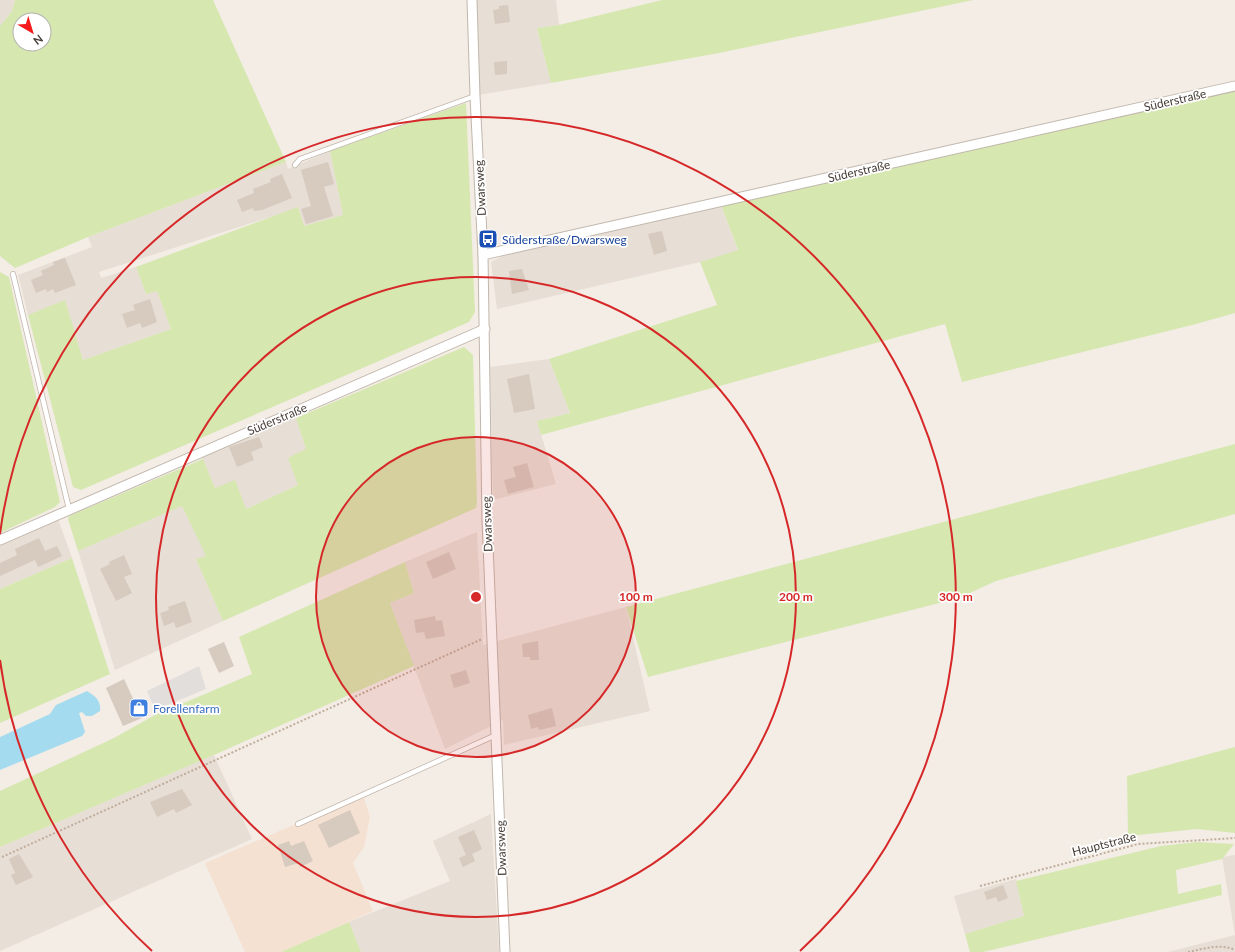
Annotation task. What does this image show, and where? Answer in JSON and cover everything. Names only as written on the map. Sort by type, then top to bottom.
[{"type":"street","name":"Dwarsweg","points":[[472,0],[483,255],[487,521],[505,952]]},
{"type":"street","name":"Süderstraße","points":[[483,255],[1235,86]]},
{"type":"street","name":"Süderstraße","points":[[0,540],[68,509],[485,329]]},
{"type":"lane","points":[[295,165],[300,159],[475,96]]},
{"type":"lane","points":[[13,274],[68,509]]},
{"type":"lane","points":[[298,824],[496,735]]},
{"type":"path","points":[[2,857],[492,635]]},
{"type":"path","name":"Hauptstraße","points":[[980,886],[1138,844],[1235,838]]},
{"type":"path","points":[[1188,952],[1216,946],[1228,946],[1235,950]]},
{"type":"shaded area","points":[[0,0],[15,0],[12,11],[0,26]]},
{"type":"shaded area","points":[[476,0],[556,0],[559,25],[537,28],[551,83],[478,95]]},
{"type":"shaded area","points":[[330,151],[343,215],[304,226],[298,208],[99,272],[101,278],[136,267],[146,294],[157,291],[171,329],[83,360],[65,301],[28,315],[18,275],[92,247],[88,237],[286,162],[288,169]]},
{"type":"shaded area","points":[[721,205],[738,251],[700,262],[497,309],[491,262],[503,256]]},
{"type":"shaded area","points":[[549,359],[570,413],[537,421],[556,484],[493,500],[490,367]]},
{"type":"shaded area","points":[[295,414],[306,449],[298,485],[246,509],[215,488],[201,455]]},
{"type":"shaded area","points":[[182,506],[207,556],[196,559],[223,621],[115,670],[78,551]]},
{"type":"shaded area","points":[[58,519],[72,558],[0,589],[0,544]]},
{"type":"shaded area","points":[[477,532],[483,645],[626,607],[650,711],[504,745],[503,720],[445,749],[390,603],[414,593],[405,562]]},
{"type":"shaded area","points":[[199,666],[206,689],[155,710],[147,691]]},
{"type":"shaded area","points":[[214,755],[252,839],[0,951],[0,847]]},
{"type":"shaded area","points":[[363,795],[370,817],[364,847],[353,863],[373,911],[281,952],[245,952],[205,863]]},
{"type":"shaded area","points":[[491,814],[499,952],[361,952],[349,922],[450,881],[433,841]]},
{"type":"shaded area","points":[[1235,855],[1235,935],[1222,857]]},
{"type":"shaded area","points":[[1016,879],[1024,916],[965,934],[954,896]]},
{"type":"shaded area","points":[[1235,935],[1235,952],[1168,952]]},
{"type":"green space","points":[[15,0],[213,0],[286,162],[88,237],[15,268],[0,256],[0,26],[12,11]]},
{"type":"green space","points":[[662,0],[973,0],[719,53],[551,83],[537,28],[559,25]]},
{"type":"green space","points":[[1235,90],[1235,313],[962,382],[945,324],[541,435],[537,421],[570,413],[549,359],[717,305],[700,262],[738,250],[721,205]]},
{"type":"green space","points":[[466,103],[475,312],[469,322],[81,490],[73,487],[28,315],[65,300],[83,360],[171,329],[157,291],[146,294],[136,267],[298,207],[304,226],[343,215],[330,151]]},
{"type":"green space","points":[[0,272],[9,277],[60,502],[55,507],[0,533]]},
{"type":"green space","points":[[464,347],[473,355],[476,508],[223,621],[196,559],[206,556],[182,506],[78,551],[68,519],[69,516],[203,459],[215,488],[235,480],[246,509],[298,485],[288,458],[306,449],[296,418]]},
{"type":"green space","points":[[1235,444],[1235,514],[996,581],[959,598],[648,677],[626,607]]},
{"type":"green space","points":[[72,558],[110,674],[0,723],[0,589]]},
{"type":"green space","points":[[405,562],[414,593],[390,603],[414,666],[214,755],[0,847],[0,791],[114,738],[153,716],[252,674],[239,637]]},
{"type":"green space","points":[[1235,747],[1235,833],[1197,829],[1128,836],[1127,776]]},
{"type":"green space","points":[[1197,842],[1234,844],[1222,859],[1176,870],[1178,894],[1221,884],[1222,895],[983,952],[970,952],[965,934],[1024,916],[1016,881],[1161,846]]},
{"type":"green space","points":[[349,922],[361,952],[281,952]]},
{"type":"water","points":[[87,691],[99,701],[100,711],[92,716],[86,716],[82,712],[79,713],[85,732],[82,736],[0,770],[0,737],[50,714],[56,705]]},
{"type":"building","points":[[508,5],[510,22],[495,24],[493,10],[499,9],[499,6]]},
{"type":"building","points":[[507,61],[507,74],[495,75],[494,62]]},
{"type":"building","points":[[328,162],[334,184],[324,187],[333,216],[306,224],[301,209],[311,206],[301,170]]},
{"type":"building","points":[[282,174],[292,198],[262,210],[254,211],[253,208],[242,212],[237,200],[254,193],[253,189],[271,182],[270,179]]},
{"type":"building","points":[[662,231],[667,251],[654,255],[648,234]]},
{"type":"building","points":[[65,258],[76,285],[55,293],[53,289],[47,292],[46,289],[36,293],[31,280],[43,275],[41,271],[54,265],[53,262]]},
{"type":"building","points":[[522,269],[529,290],[512,294],[509,271]]},
{"type":"building","points":[[150,299],[157,322],[142,328],[140,323],[127,328],[122,314],[135,310],[133,305]]},
{"type":"building","points":[[529,374],[535,409],[514,413],[507,379]]},
{"type":"building","points":[[259,437],[263,447],[251,452],[254,460],[237,467],[229,447]]},
{"type":"building","points":[[527,463],[534,487],[508,494],[504,480],[516,477],[513,467]]},
{"type":"building","points":[[39,538],[45,551],[57,546],[62,556],[38,567],[35,560],[0,576],[0,563],[17,555],[15,549]]},
{"type":"building","points":[[449,552],[456,569],[433,579],[426,562]]},
{"type":"building","points":[[124,555],[132,574],[124,577],[132,593],[116,601],[100,569],[110,564],[109,562]]},
{"type":"building","points":[[185,601],[192,622],[176,628],[174,622],[164,626],[160,613],[169,610],[168,607]]},
{"type":"building","points":[[435,616],[436,621],[442,620],[445,636],[426,639],[424,632],[416,633],[414,620]]},
{"type":"building","points":[[538,641],[539,660],[530,660],[530,657],[523,657],[522,644]]},
{"type":"building","points":[[224,642],[234,666],[219,673],[208,649]]},
{"type":"building","points":[[466,670],[470,683],[454,688],[450,675]]},
{"type":"building","points":[[124,679],[142,718],[123,726],[106,688]]},
{"type":"building","points":[[552,708],[556,726],[539,730],[538,727],[531,729],[528,715]]},
{"type":"building","points":[[182,789],[192,805],[176,813],[174,809],[157,817],[150,802]]},
{"type":"building","points":[[350,810],[360,833],[329,848],[318,825]]},
{"type":"building","points":[[474,830],[482,849],[472,854],[475,861],[463,867],[459,858],[466,855],[458,837]]},
{"type":"building","points":[[289,841],[291,846],[304,841],[313,861],[300,867],[299,863],[285,867],[278,845]]},
{"type":"building","points":[[19,854],[33,877],[16,885],[11,875],[15,873],[9,859]]},
{"type":"building","points":[[1003,885],[1008,898],[998,902],[996,897],[987,900],[984,892]]},
{"type":"place","name":"Süderstraße/Dwarsweg","points":[[488,239]]},
{"type":"place","name":"Forellenfarm","points":[[139,708]]}]
